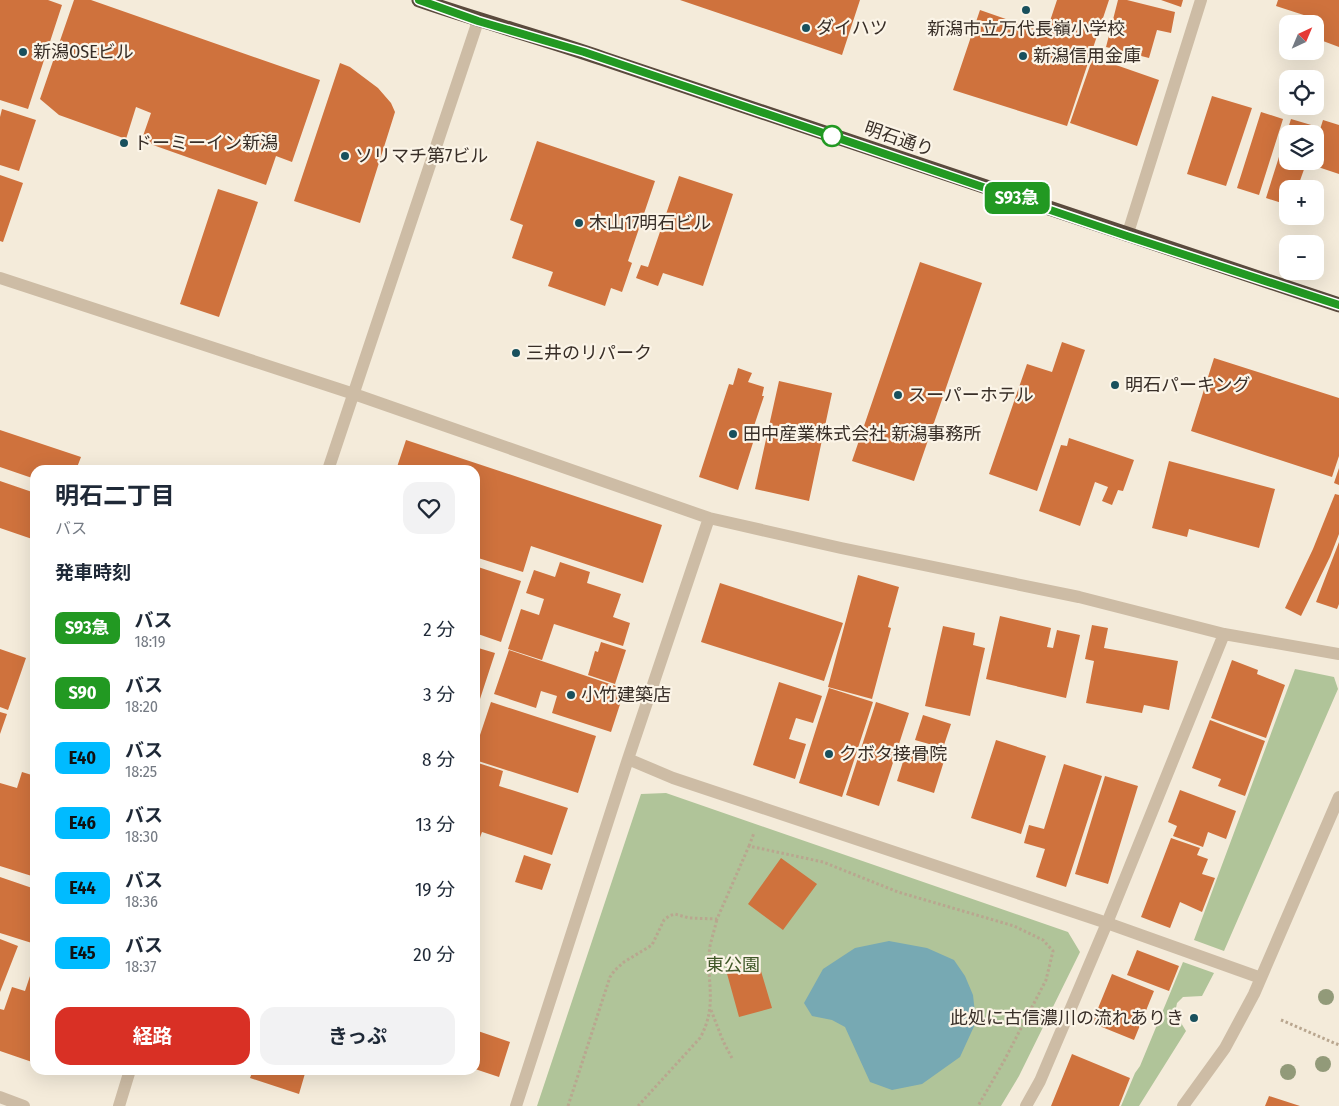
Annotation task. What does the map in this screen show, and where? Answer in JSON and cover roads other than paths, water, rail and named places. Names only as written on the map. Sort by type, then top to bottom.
[{"type":"highway","name":"明石通り","points":[[419,0],[478,21],[584,52],[1127,236],[1339,305]]},
{"type":"street","points":[[1127,236],[1201,0]]},
{"type":"street","points":[[330,465],[478,21]]},
{"type":"street","points":[[0,278],[354,394],[709,518],[841,548],[1079,597],[1224,634],[1339,654]]},
{"type":"street","points":[[516,1106],[628,759],[709,518]]},
{"type":"street","points":[[1026,1106],[1040,1081],[1107,923],[1224,634]]},
{"type":"street","points":[[628,759],[673,778],[1107,923],[1261,978]]},
{"type":"street","points":[[1184,1106],[1225,1048],[1254,994],[1339,798]]},
{"type":"street","points":[[119,1106],[128,1075]]},
{"type":"street","points":[[0,1097],[24,1106]]},
{"type":"water","points":[[889,941],[927,948],[954,960],[965,976],[973,995],[976,1022],[960,1057],[922,1084],[892,1090],[870,1082],[845,1027],[832,1020],[812,1016],[804,1003],[823,969],[855,948]]},
{"type":"place","name":"新潟市立万代長嶺小学校","points":[[1026,10]]},
{"type":"place","name":"ダイハツ","points":[[806,28]]},
{"type":"place","name":"新潟OSEビル","points":[[23,52]]},
{"type":"place","name":"新潟信用金庫","points":[[1023,56]]},
{"type":"place","name":"ドーミーイン新潟","points":[[124,143]]},
{"type":"place","name":"ソリマチ第7ビル","points":[[345,156]]},
{"type":"place","name":"木山17明石ビル","points":[[579,223]]},
{"type":"place","name":"三井のリパーク","points":[[516,353]]},
{"type":"place","name":"明石パーキング","points":[[1115,385]]},
{"type":"place","name":"スーパーホテル","points":[[898,395]]},
{"type":"place","name":"田中産業株式会社 新潟事務所","points":[[733,434]]},
{"type":"place","name":"小竹建築店","points":[[571,695]]},
{"type":"place","name":"クボタ接骨院","points":[[829,754]]},
{"type":"place","name":"此処に古信濃川の流れありき","points":[[1194,1018]]},
{"type":"park label","name":"東公園","points":[[733,965]]}]
